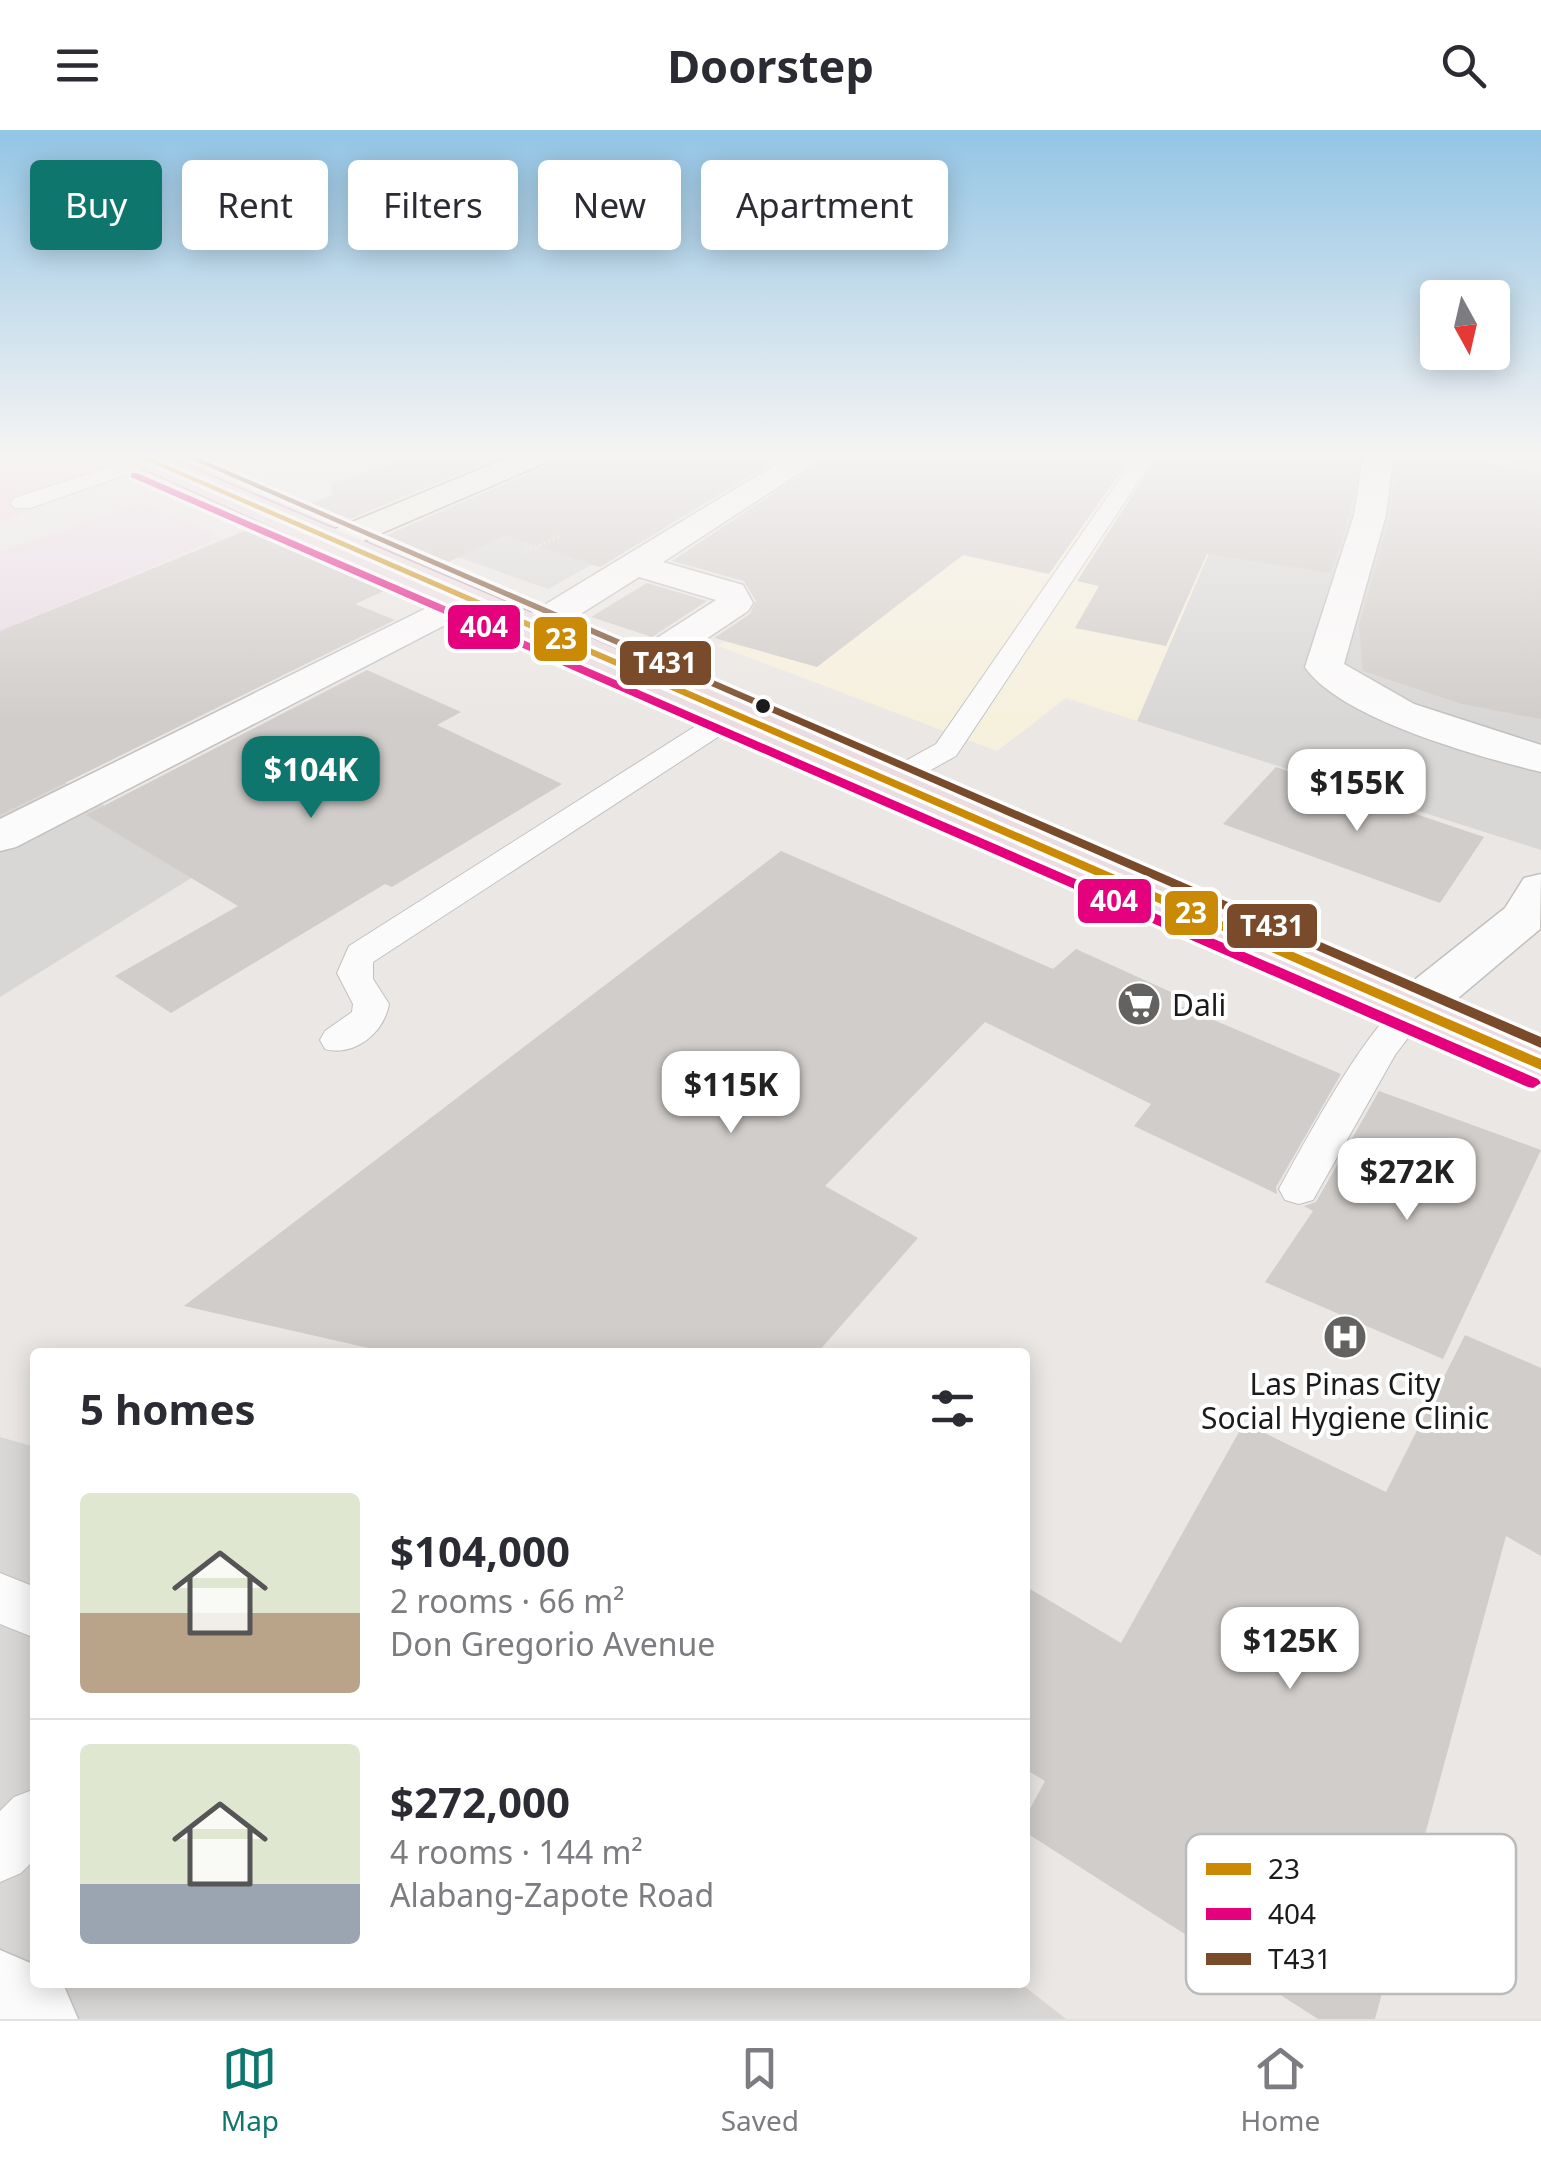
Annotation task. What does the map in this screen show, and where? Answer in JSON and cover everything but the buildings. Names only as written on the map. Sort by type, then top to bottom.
[{"type":"highway","points":[[341,545],[1541,1064]]},
{"type":"street","points":[[532,629],[666,545]]},
{"type":"street","points":[[1361,545],[1324,666],[1348,688],[1376,704],[1541,759]]},
{"type":"street","points":[[632,671],[735,603],[722,590],[635,564]]},
{"type":"street","points":[[0,837],[464,600]]},
{"type":"street","points":[[1412,1009],[1523,918],[1541,888]]},
{"type":"street","points":[[0,1996],[31,2019]]},
{"type":"lane","points":[[890,781],[946,750],[1085,545]]},
{"type":"lane","points":[[338,1040],[369,1015],[371,1004],[352,973],[360,954],[734,714]]},
{"type":"lane","points":[[1299,1189],[1381,1048],[1412,1009]]},
{"type":"lane","points":[[0,1598],[30,1612]]},
{"type":"lane","points":[[0,1852],[30,1823]]},
{"type":"path","points":[[525,551],[538,545]]},
{"type":"shaded area","points":[[20,545],[202,545],[0,631],[0,552]]},
{"type":"shaded area","points":[[425,545],[534,545],[593,564],[548,589]]},
{"type":"shaded area","points":[[853,545],[1212,545],[1137,721],[1066,698],[997,751],[718,646]]},
{"type":"shaded area","points":[[1212,545],[1541,545],[1541,850],[1137,721]]},
{"type":"shaded area","points":[[0,744],[209,867],[0,997]]},
{"type":"shaded area","points":[[0,1437],[30,1446],[30,1988],[1027,1988],[1066,2019],[0,2019]]},
{"type":"transit line","name":"404","points":[[295,545],[1533,1083]]},
{"type":"transit line","name":"23","points":[[345,545],[1541,1065]]},
{"type":"transit line","name":"T431","points":[[393,545],[1541,1043]]},
{"type":"place","name":"Dali","points":[[1139,1004]]},
{"type":"place","name":"Las Pinas City Social Hygiene Clinic","points":[[1345,1337]]}]
